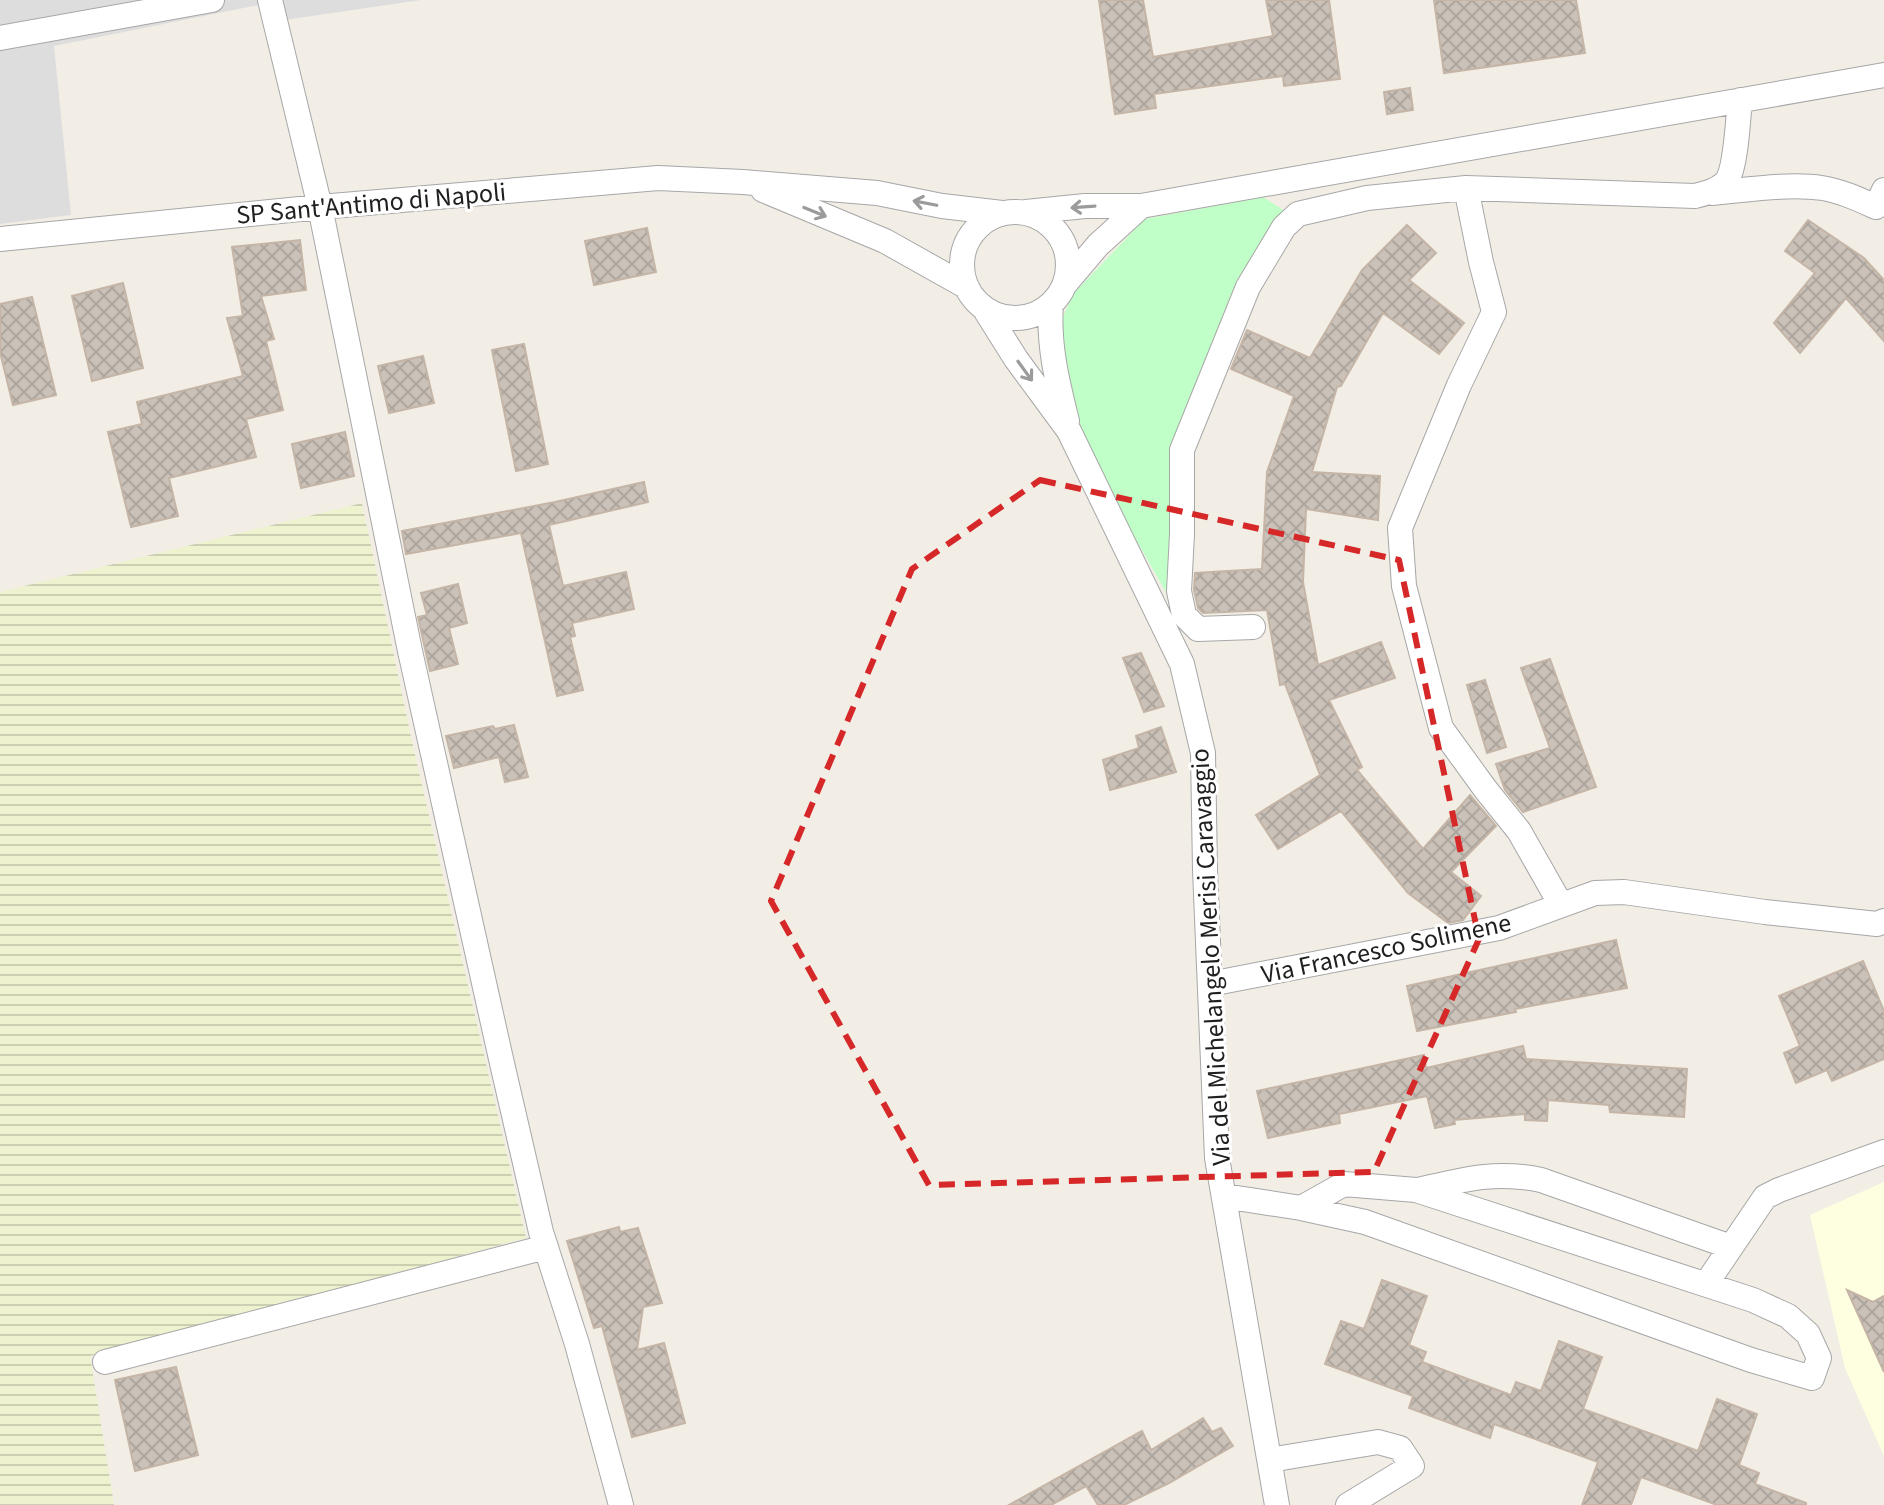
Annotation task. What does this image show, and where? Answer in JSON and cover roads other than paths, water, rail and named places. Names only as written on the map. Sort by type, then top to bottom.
[{"type":"street","points":[[0,38],[212,0]]},
{"type":"street","points":[[270,0],[320,207],[467,914],[546,1247],[577,1344],[621,1505]]},
{"type":"street","name":"SP Sant'Antimo di Napoli","points":[[0,239],[658,178],[877,193],[942,206],[1014,213],[1085,206],[1141,206],[1884,75]]},
{"type":"street","points":[[1712,193],[1728,181],[1732,168],[1740,100]]},
{"type":"street","name":"SP Sant'Antimo di Napoli","points":[[743,182],[885,241],[967,287]]},
{"type":"street","points":[[1253,627],[1198,629],[1184,615],[1179,591],[1182,450],[1248,287],[1284,227],[1298,214],[1367,198],[1466,188],[1695,196],[1789,187],[1821,188],[1881,203]]},
{"type":"street","points":[[1466,188],[1494,312],[1459,385],[1400,528],[1404,586],[1441,728],[1519,831],[1561,905]]},
{"type":"street","points":[[1058,294],[1068,266],[1065,247],[1057,232],[1043,219],[1014,213],[988,219],[967,242],[962,257],[962,273],[974,299],[997,315],[1025,317],[1039,312],[1058,294],[1098,245],[1141,206]]},
{"type":"street","name":"Via del Michelangelo Merisi Caravaggio","points":[[1058,294],[1049,330],[1069,431]]},
{"type":"street","name":"Via del Michelangelo Merisi Caravaggio","points":[[984,308],[1016,359],[1069,431],[1182,664],[1203,753],[1217,1158],[1277,1505]]},
{"type":"street","name":"Via Francesco Solimene","points":[[1210,984],[1499,928],[1595,893],[1624,892],[1828,920],[1877,924],[1884,921]]},
{"type":"street","points":[[1706,1284],[1765,1197],[1884,1152]]},
{"type":"street","points":[[1416,1190],[1485,1176],[1525,1177],[1731,1247]]},
{"type":"street","points":[[1224,1196],[1365,1222],[1751,1360],[1812,1378],[1819,1358],[1808,1334],[1788,1316],[1753,1300],[1416,1190],[1344,1184],[1301,1208]]},
{"type":"street","points":[[105,1362],[546,1247]]},
{"type":"street","points":[[1270,1460],[1378,1442],[1400,1448],[1412,1466],[1348,1505]]}]
